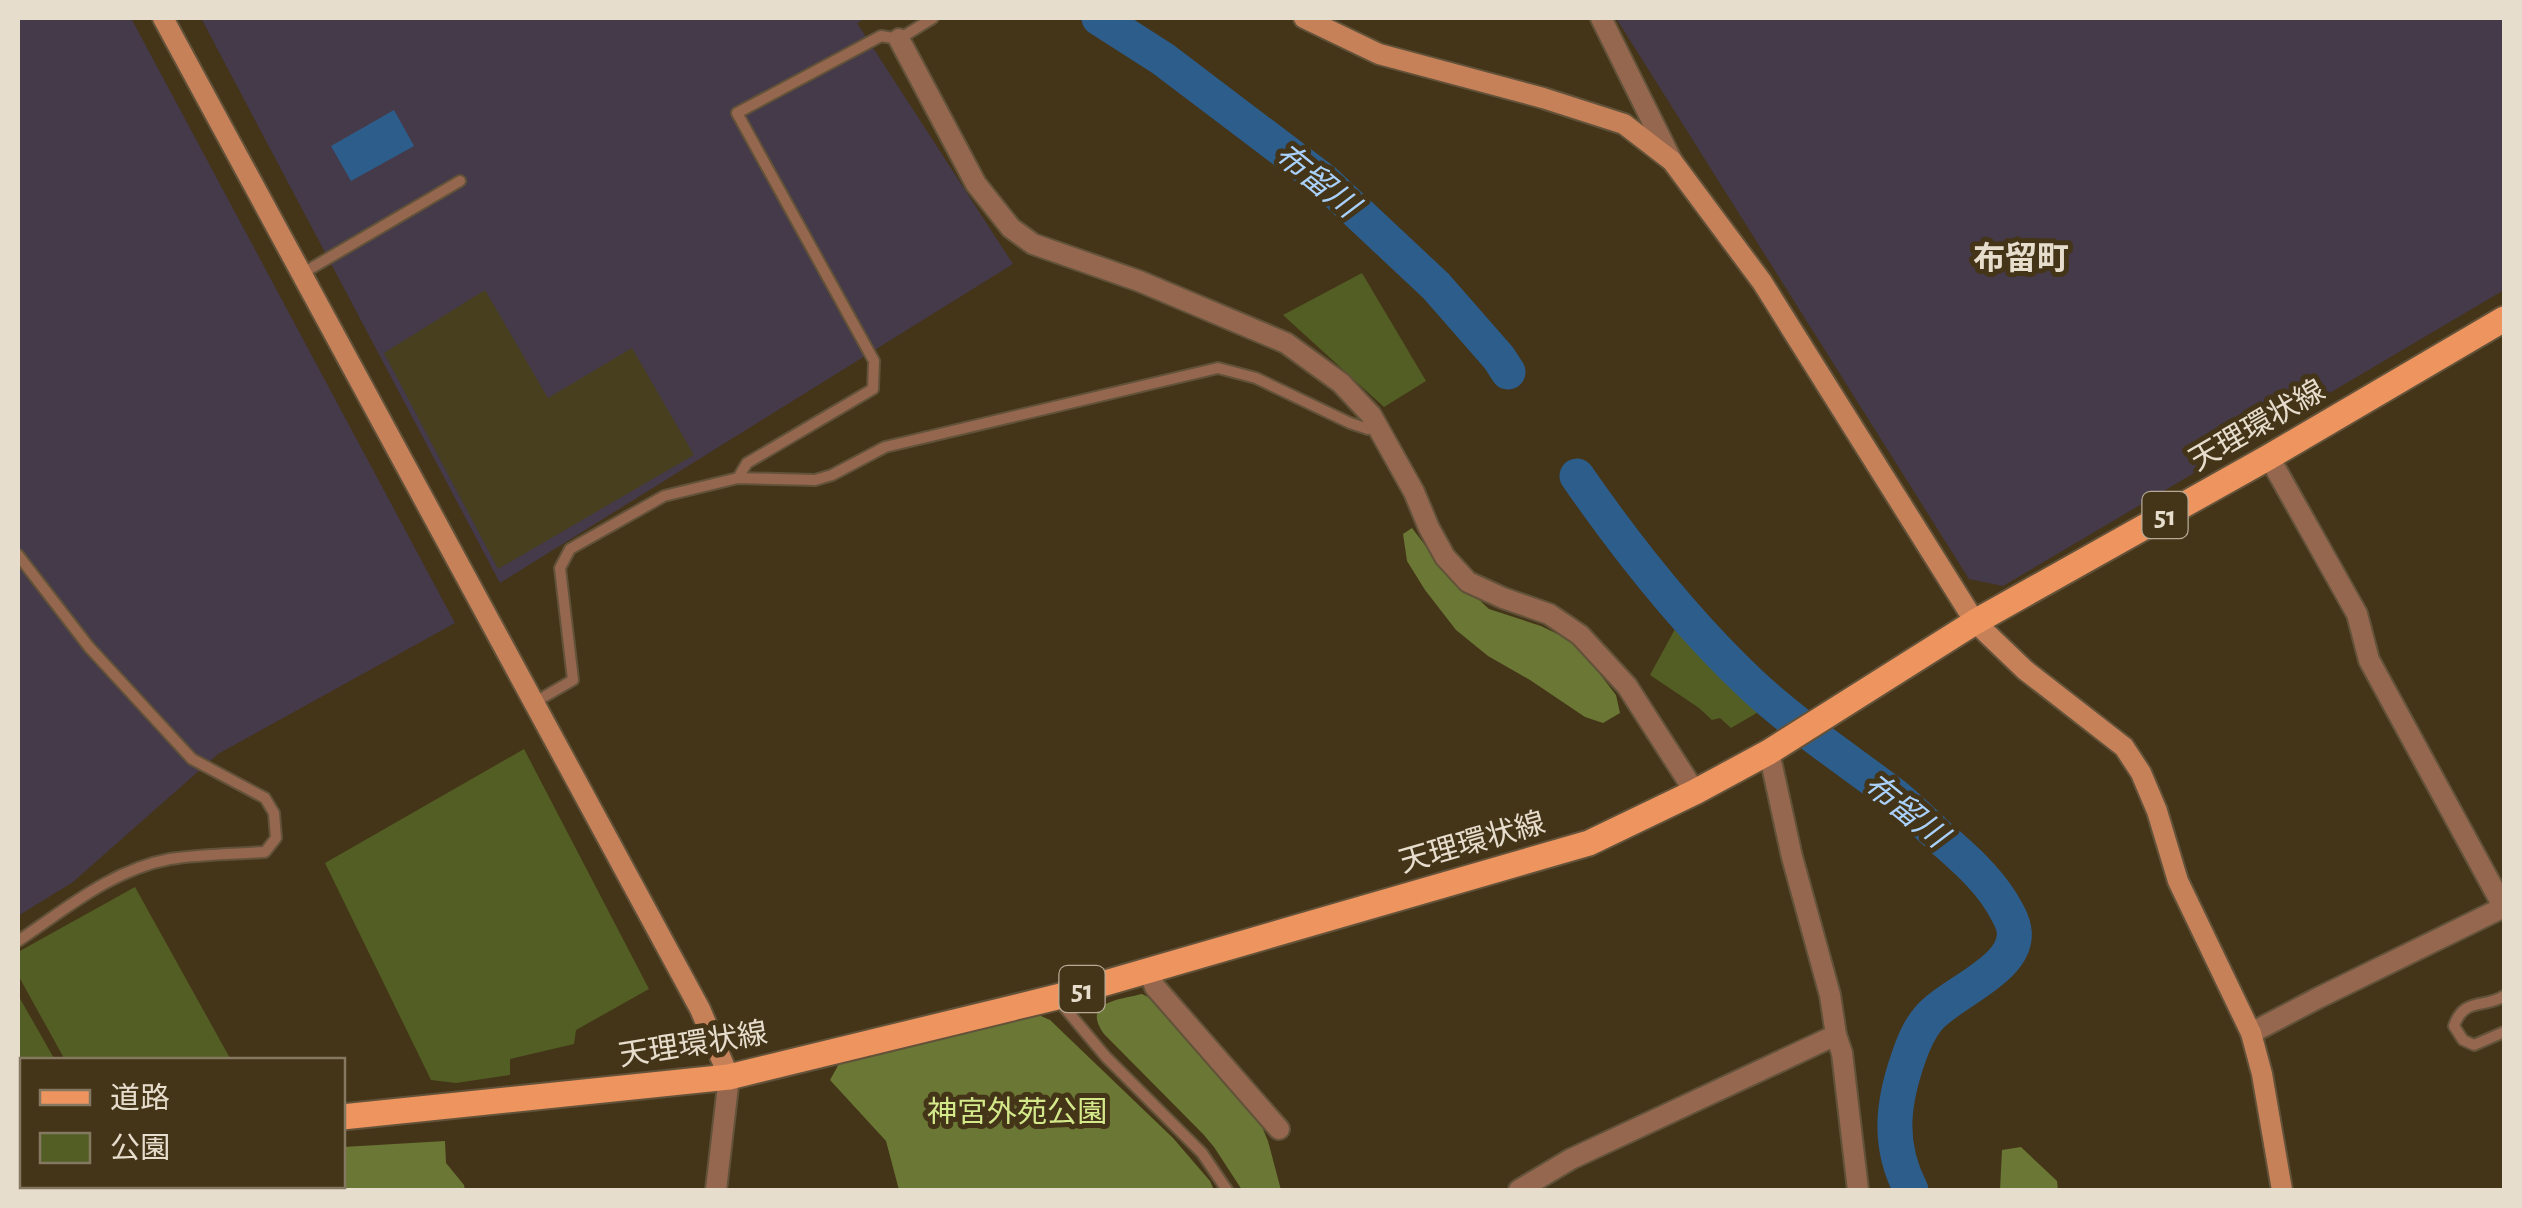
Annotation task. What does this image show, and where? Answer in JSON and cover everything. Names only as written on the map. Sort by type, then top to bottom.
[{"type":"main road","name":"天理環状線","points":[[345,1118],[729,1077],[1056,997],[1589,843],[1695,792],[1778,745],[1975,622],[2504,319]]},
{"type":"street","points":[[163,18],[700,1009],[729,1077],[716,1190]]},
{"type":"street","points":[[1304,18],[1379,54],[1624,124],[1672,161]]},
{"type":"street","points":[[1601,18],[1672,161],[1762,282],[1975,622],[2025,670],[2124,747],[2141,772],[2178,881],[2251,1033],[2282,1190]]},
{"type":"street","points":[[898,38],[976,184],[1011,228],[1033,244],[1139,281],[1286,342],[1340,383],[1371,415],[1445,557],[1468,582],[1549,614],[1580,634],[1627,686],[1695,792]]},
{"type":"street","points":[[2251,1033],[2504,908],[2369,660],[2356,614],[2269,457]]},
{"type":"street","points":[[1778,745],[1792,857],[1842,1053],[1858,1190]]},
{"type":"street","points":[[1148,969],[1155,987],[1279,1129]]},
{"type":"street","points":[[1520,1190],[1571,1159],[1836,1035]]},
{"type":"lane","points":[[738,478],[747,463],[874,390],[874,362],[736,113],[881,36],[898,38],[933,18]]},
{"type":"lane","points":[[303,273],[460,182]]},
{"type":"lane","points":[[535,702],[573,680],[560,568],[570,549],[664,496],[738,478],[816,480],[885,446],[1218,368],[1256,378],[1350,423],[1368,429],[1377,426]]},
{"type":"lane","points":[[18,554],[89,646],[192,758],[265,798],[274,813],[276,838],[265,852],[170,860],[128,872],[83,896],[18,941]]},
{"type":"lane","points":[[2504,996],[2494,1002],[2471,1004],[2459,1013],[2454,1026],[2463,1040],[2474,1045],[2504,1032]]},
{"type":"lane","points":[[1056,997],[1106,1057],[1202,1153],[1227,1190]]},
{"type":"shaded area","points":[[18,18],[131,18],[455,623],[218,754],[73,882],[18,916]]},
{"type":"shaded area","points":[[201,18],[866,18],[857,23],[1013,264],[500,583]]},
{"type":"shaded area","points":[[1616,18],[2504,18],[2504,290],[2003,586],[1969,579]]},
{"type":"green space","points":[[1362,273],[1426,381],[1384,407],[1283,315]]},
{"type":"green space","points":[[1412,528],[1437,561],[1489,609],[1541,626],[1576,643],[1616,695],[1620,713],[1603,723],[1585,717],[1488,656],[1456,630],[1407,561],[1403,534]]},
{"type":"green space","points":[[1681,618],[1767,707],[1731,728],[1720,718],[1712,720],[1650,675]]},
{"type":"green space","points":[[524,749],[649,989],[576,1030],[574,1044],[510,1059],[510,1075],[456,1083],[431,1080],[325,863]]},
{"type":"green space","points":[[135,887],[230,1058],[64,1058],[18,975],[18,952]]},
{"type":"green space","points":[[1142,994],[1152,999],[1260,1122],[1281,1190],[1242,1190],[1203,1134],[1104,1034],[1098,1023],[1100,1009],[1113,1001]]},
{"type":"green space","points":[[18,995],[54,1058],[20,1058],[20,1188],[24,1188],[18,1190]]},
{"type":"green space","name":"神宮外苑公園","points":[[1032,1012],[1050,1020],[1173,1138],[1214,1190],[899,1190],[886,1141],[830,1080],[841,1060]]},
{"type":"green space","points":[[445,1141],[446,1163],[465,1190],[284,1190],[345,1188],[345,1147]]},
{"type":"green space","points":[[2021,1147],[2057,1181],[2058,1190],[2000,1190],[2002,1150]]},
{"type":"sand","points":[[485,290],[548,398],[632,348],[694,455],[498,569],[384,353]]},
{"type":"water","points":[[394,110],[414,146],[351,181],[331,146]]},
{"type":"waterway","name":"布留川","points":[[1099,18],[1163,59],[1324,181],[1436,286],[1508,372]]},
{"type":"waterway","name":"布留川","points":[[1577,476],[1659,585],[1727,661],[1786,715],[1895,796],[1966,860],[1996,894],[2011,920],[2013,944],[2006,957],[1938,1009],[1924,1024],[1912,1048],[1898,1093],[1895,1125],[1899,1157],[1911,1190]]},
{"type":"district","name":"布留町","points":[[2021,258]]}]
